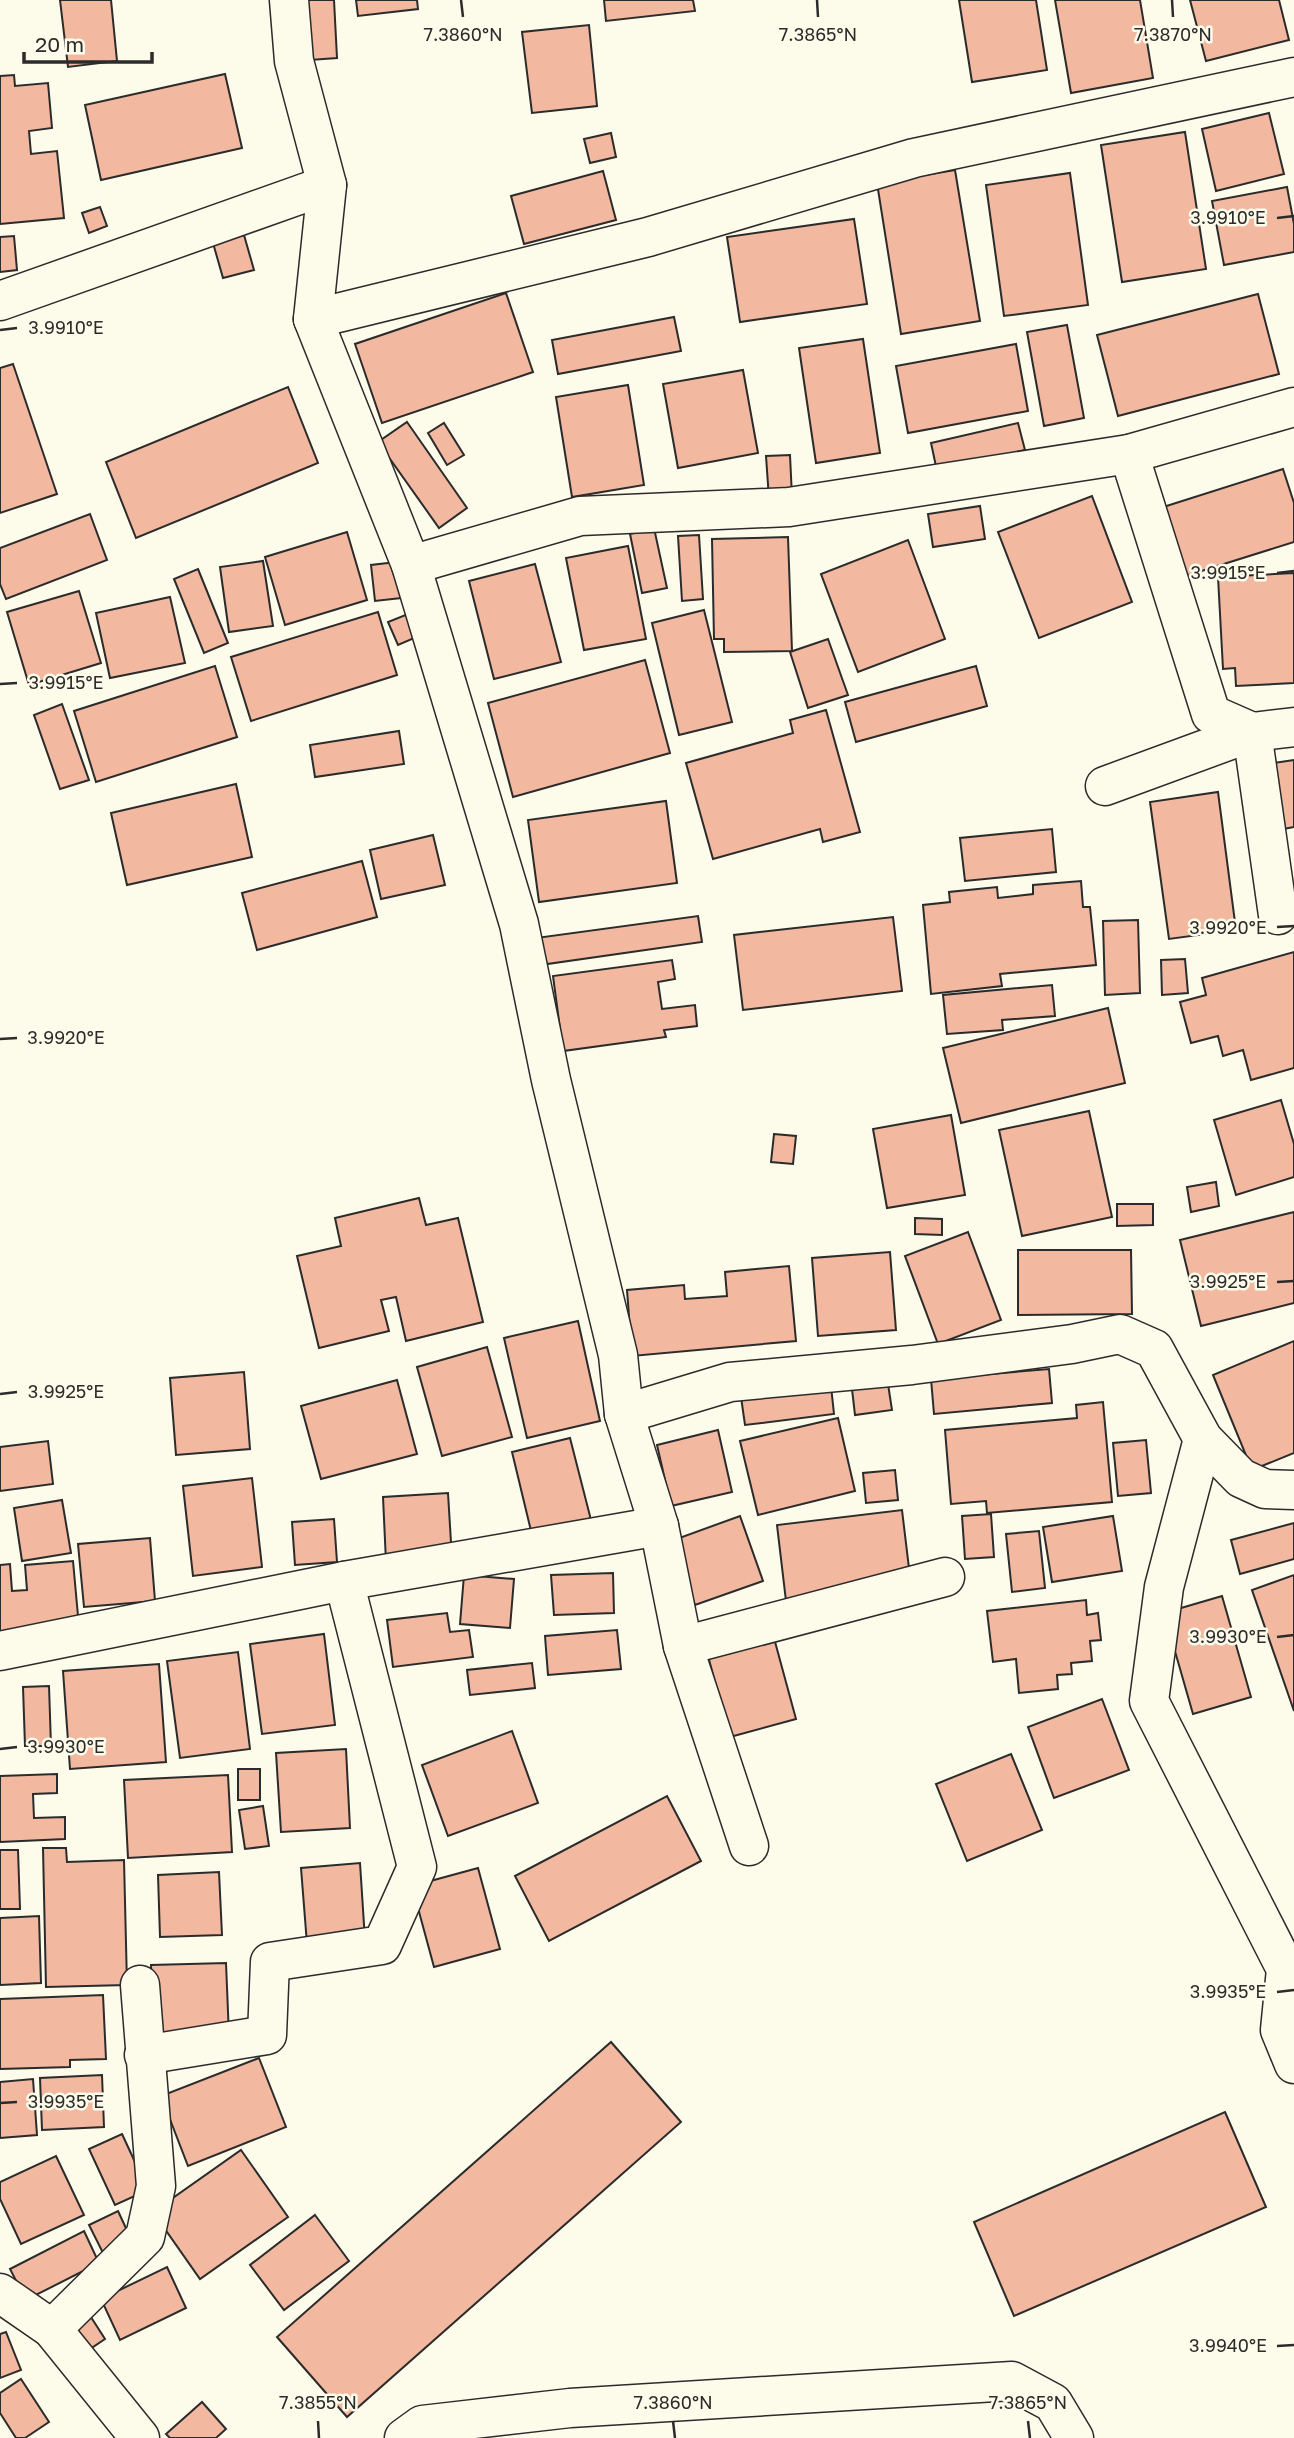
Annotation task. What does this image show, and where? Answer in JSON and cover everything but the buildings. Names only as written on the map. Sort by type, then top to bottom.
[{"type":"street","points":[[289,0],[294,61],[327,186],[313,319],[411,565],[519,923],[551,1080],[618,1355],[624,1415],[659,1526],[683,1646],[749,1846]]},
{"type":"street","points":[[313,319],[648,237],[914,158],[1294,77]]},
{"type":"street","points":[[0,301],[327,186]]},
{"type":"street","points":[[411,565],[580,516],[789,507],[1129,454],[1294,407]]},
{"type":"street","points":[[1129,454],[1211,714],[1252,732]]},
{"type":"street","points":[[1105,786],[1252,732],[1294,727]]},
{"type":"street","points":[[1252,732],[1278,915]]},
{"type":"street","points":[[624,1415],[730,1382],[912,1365],[1072,1344],[1119,1334],[1154,1349],[1203,1439],[1241,1478],[1265,1489],[1294,1490]]},
{"type":"street","points":[[1203,1439],[1164,1587],[1149,1700],[1286,1969],[1289,2038]]},
{"type":"street","points":[[0,1651],[344,1581],[659,1526]]},
{"type":"street","points":[[683,1646],[945,1577]]},
{"type":"street","points":[[144,2055],[267,2035],[270,1962],[382,1945],[417,1867],[344,1581]]},
{"type":"street","points":[[52,2329],[145,2237],[156,2186],[140,1985]]},
{"type":"street","points":[[0,2293],[52,2329],[140,2438]]},
{"type":"street","points":[[404,2438],[422,2425],[570,2408],[1012,2381],[1053,2403],[1073,2438]]}]
